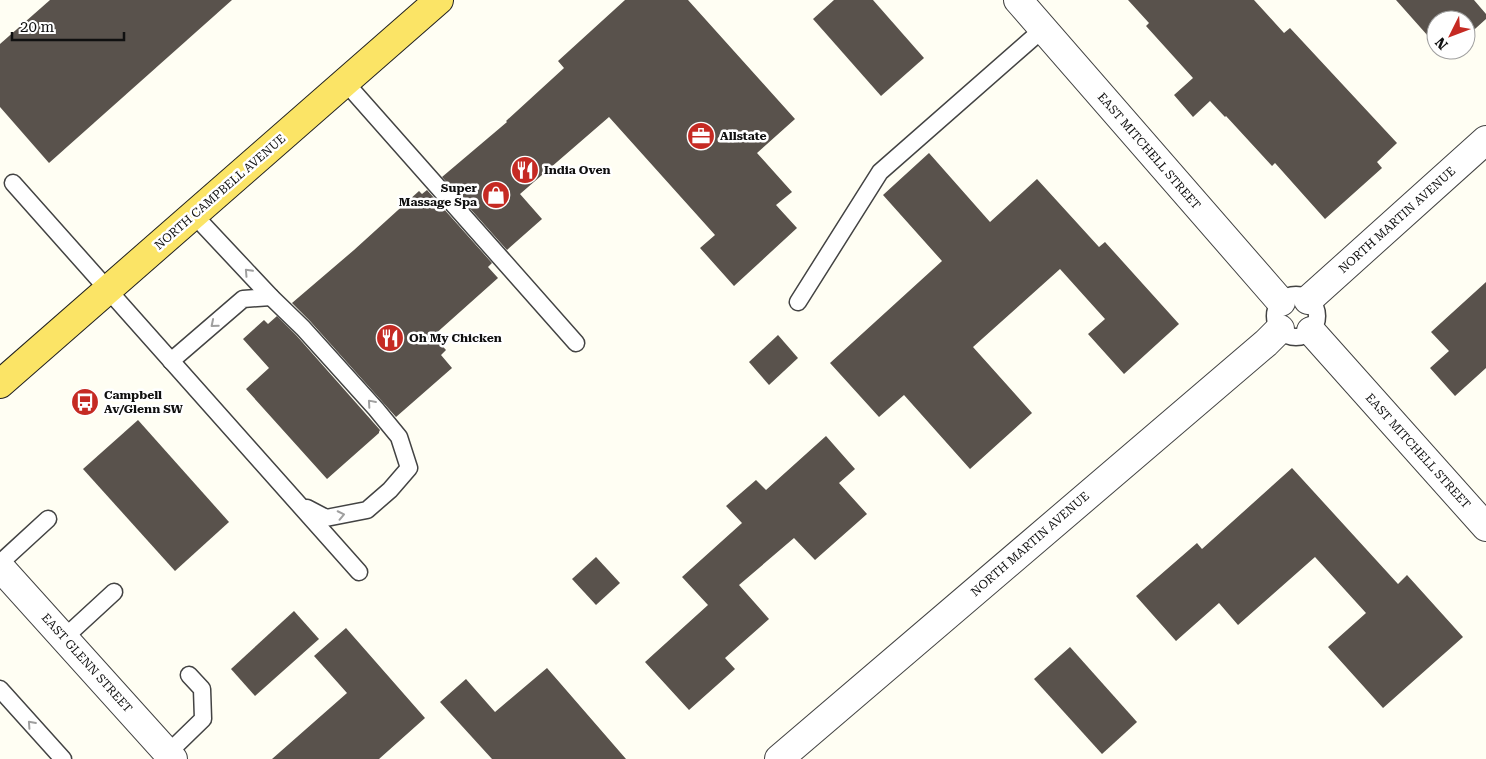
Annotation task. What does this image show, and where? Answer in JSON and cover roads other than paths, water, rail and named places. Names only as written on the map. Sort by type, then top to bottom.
[{"type":"main road","name":"NORTH CAMPBELL AVENUE","points":[[0,384],[439,0]]},
{"type":"street","name":"EAST MITCHELL STREET","points":[[1018,0],[1281,302]]},
{"type":"street","name":"NORTH MARTIN AVENUE","points":[[1308,300],[1486,140]]},
{"type":"street","name":"NORTH MARTIN AVENUE","points":[[779,759],[1266,343],[1280,329]]},
{"type":"street","name":"EAST MITCHELL STREET","points":[[1311,331],[1486,527]]},
{"type":"street","name":"EAST GLENN STREET","points":[[0,567],[170,756]]},
{"type":"lane","points":[[798,302],[880,172],[1043,29]]},
{"type":"lane","points":[[345,82],[576,343]]},
{"type":"lane","points":[[13,183],[170,362],[359,572]]},
{"type":"lane","points":[[194,215],[270,297],[303,328],[346,374],[399,437],[409,468],[390,490],[367,510],[326,518],[296,502]]},
{"type":"lane","points":[[1293,296],[1299,296],[1308,300],[1315,308],[1317,315],[1316,322],[1311,331],[1296,337],[1289,336],[1280,329],[1275,314],[1281,302],[1293,296]]},
{"type":"lane","points":[[170,362],[243,299],[270,297]]},
{"type":"lane","points":[[0,562],[48,519]]},
{"type":"lane","points":[[64,638],[114,592]]},
{"type":"lane","points":[[170,756],[203,719],[202,689],[188,675]]},
{"type":"lane","points":[[0,689],[63,759]]},
{"type":"place","name":"Allstate","points":[[701,136]]},
{"type":"place","name":"India Oven","points":[[525,170]]},
{"type":"place","name":"Super Massage Spa","points":[[496,195]]},
{"type":"place","name":"Oh My Chicken","points":[[390,338]]},
{"type":"place","name":"Campbell Av/Glenn SW","points":[[85,402]]}]
